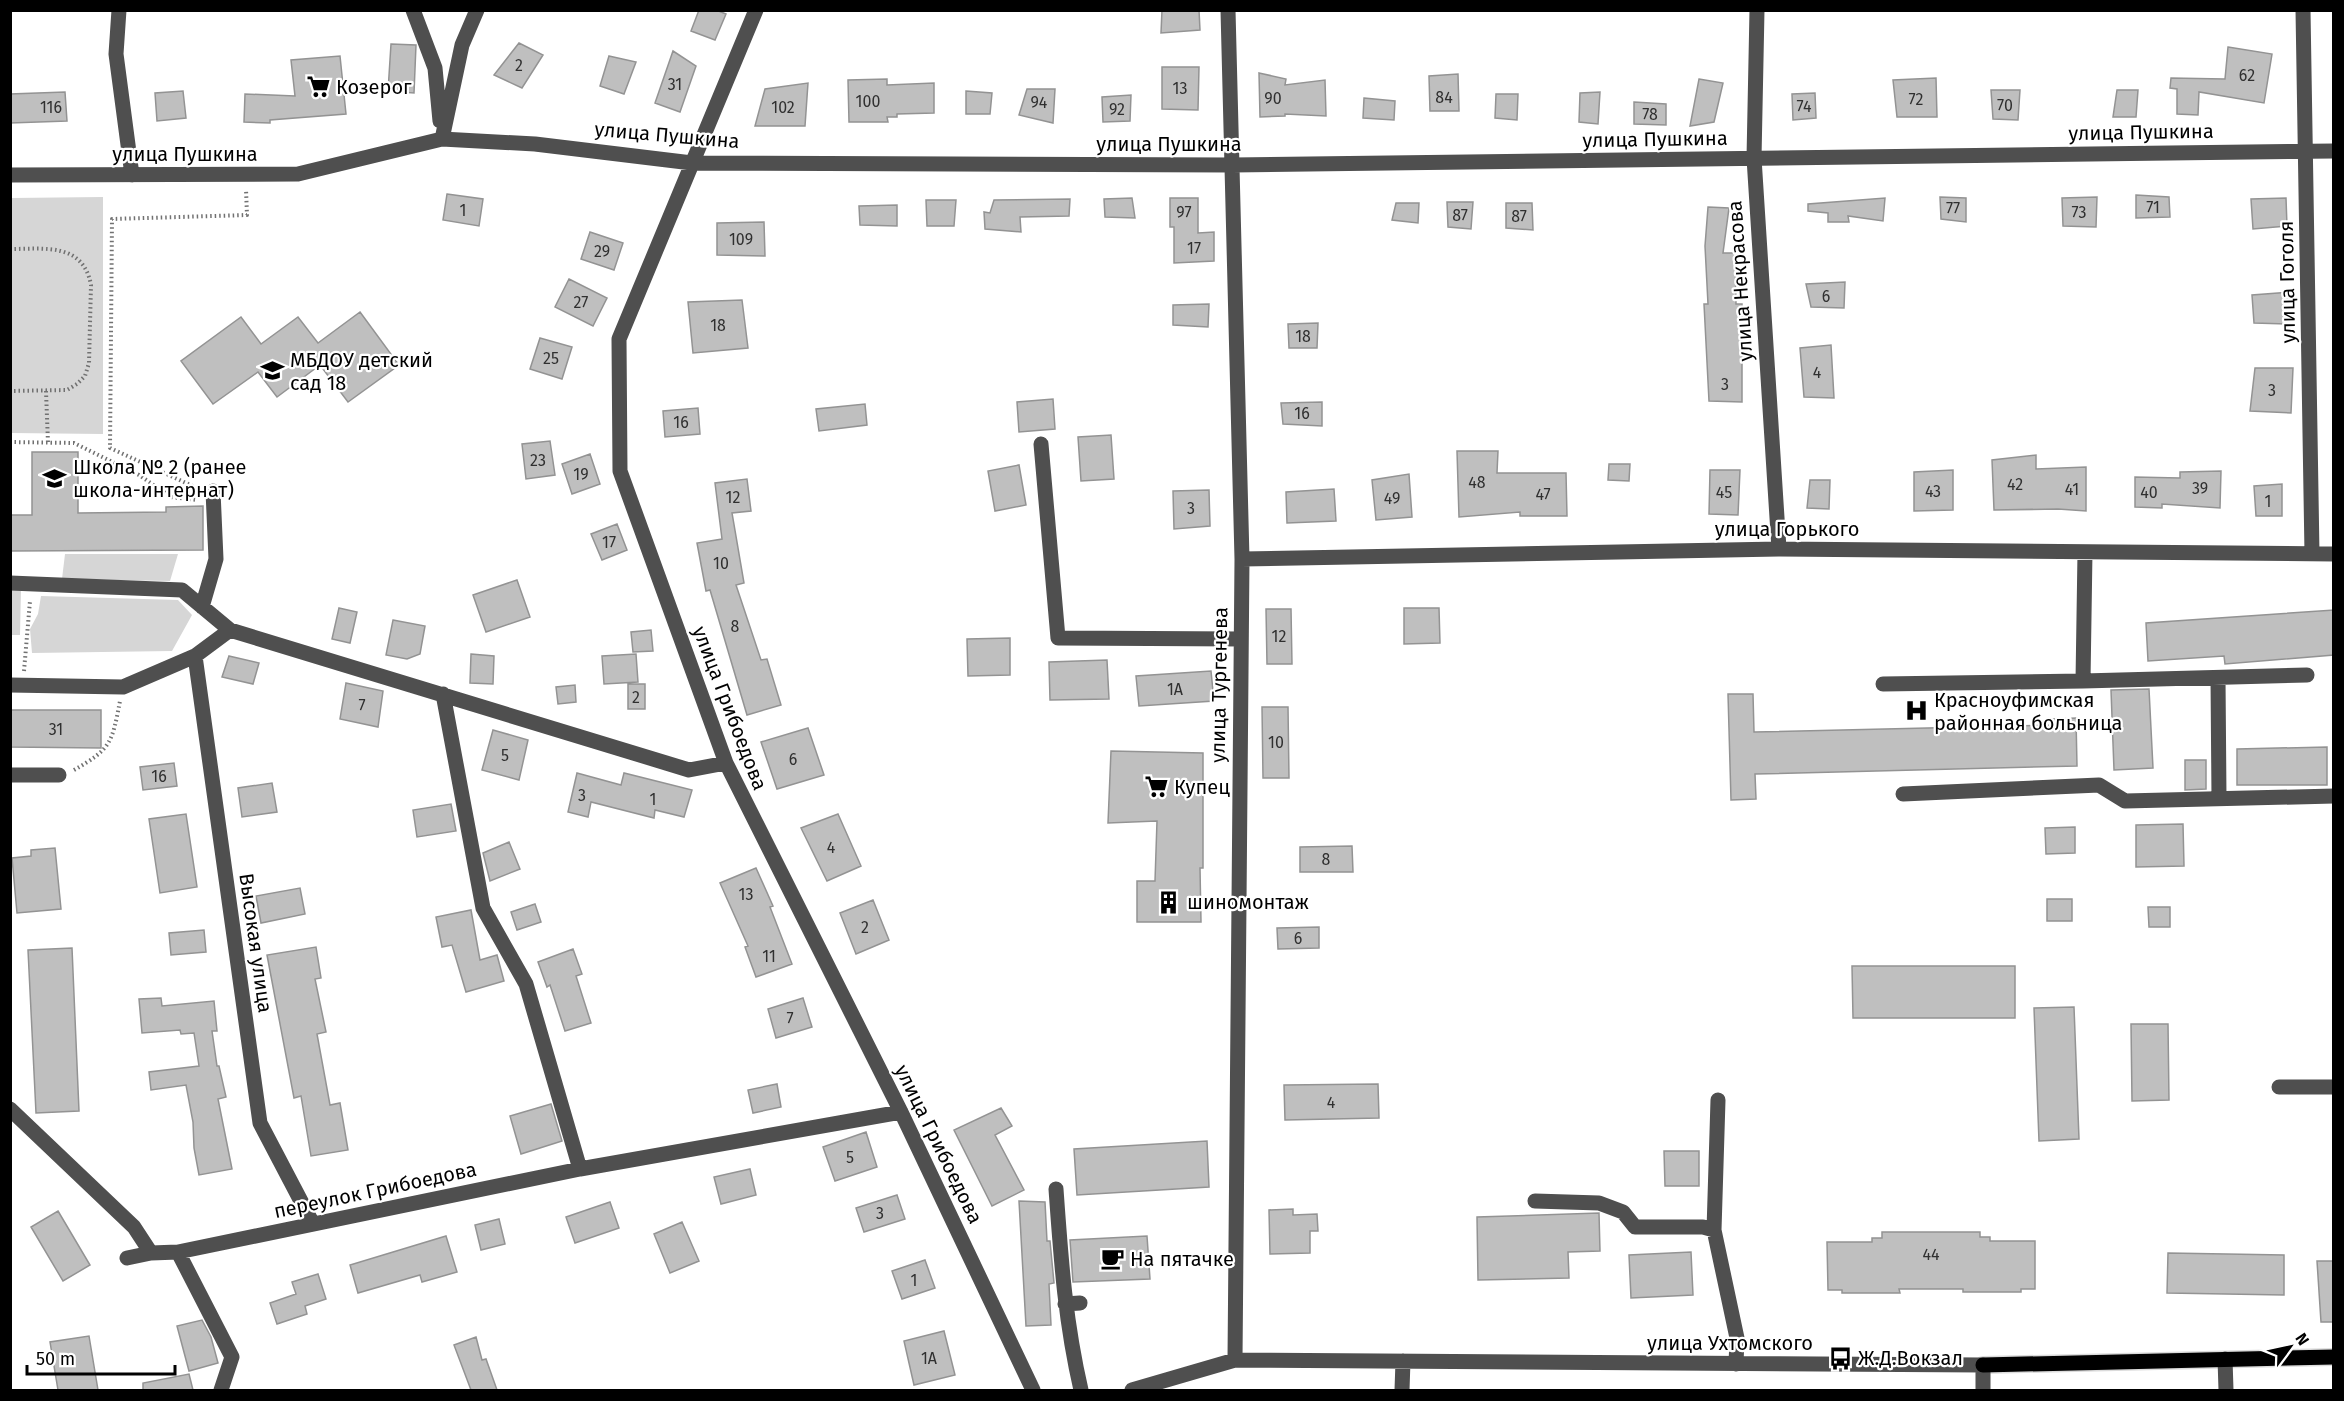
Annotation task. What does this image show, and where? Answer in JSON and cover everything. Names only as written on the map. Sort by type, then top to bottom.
[{"type":"main road","name":"улица Ухтомского","points":[[1983,1365],[2334,1356]]},
{"type":"street","points":[[118,10],[116,54],[132,175]]},
{"type":"street","points":[[413,10],[435,69],[442,139]]},
{"type":"street","points":[[442,139],[462,45],[477,10]]},
{"type":"street","name":"улица Грибоедова","points":[[756,10],[619,339],[620,471],[726,763],[901,1112],[1033,1390]]},
{"type":"street","name":"улица Тургенева","points":[[1228,10],[1242,559],[1234,1360]]},
{"type":"street","name":"улица Некрасова","points":[[1757,10],[1754,158],[1779,549]]},
{"type":"street","name":"улица Гоголя","points":[[2303,10],[2312,554]]},
{"type":"street","name":"улица Пушкина","points":[[10,175],[298,174],[442,139],[535,144],[692,163],[1232,165],[2334,151]]},
{"type":"street","points":[[1041,444],[1058,638],[1241,639]]},
{"type":"street","points":[[202,607],[216,559],[207,495]]},
{"type":"street","name":"улица Горького","points":[[1242,559],[1779,549],[2334,554]]},
{"type":"street","points":[[2083,681],[2085,552]]},
{"type":"street","points":[[10,583],[182,590],[230,630],[689,770],[726,763]]},
{"type":"street","points":[[10,685],[123,687],[195,656],[230,630]]},
{"type":"street","name":"Высокая улица","points":[[195,656],[260,1123],[313,1224]]},
{"type":"street","points":[[1883,684],[2307,675]]},
{"type":"street","points":[[2218,678],[2219,798]]},
{"type":"street","points":[[443,694],[483,908],[526,984],[580,1168]]},
{"type":"street","points":[[10,775],[59,775]]},
{"type":"street","points":[[1903,794],[2099,784],[2125,801],[2334,796]]},
{"type":"street","points":[[2279,1088],[2334,1087]]},
{"type":"street","points":[[1718,1100],[1714,1230],[1737,1338],[1736,1364]]},
{"type":"street","points":[[10,1109],[134,1227],[151,1253]]},
{"type":"street","name":"переулок Грибоедова","points":[[127,1258],[151,1253],[178,1252],[580,1168],[901,1112]]},
{"type":"street","points":[[1056,1189],[1072,1303],[1070,1343],[1081,1390]]},
{"type":"street","points":[[1535,1201],[1599,1203],[1623,1212],[1635,1227],[1703,1227],[1714,1230]]},
{"type":"street","points":[[178,1252],[232,1356],[221,1390]]},
{"type":"street","points":[[2225,1359],[2226,1390]]},
{"type":"street","name":"улица Ухтомского","points":[[1132,1390],[1234,1360],[1983,1365]]},
{"type":"street","points":[[1402,1390],[1403,1361]]},
{"type":"street","points":[[1983,1365],[1983,1390]]},
{"type":"path","points":[[207,495],[110,448],[112,219],[247,215],[246,188]]},
{"type":"path","points":[[10,249],[59,249],[72,254],[89,274],[91,285],[89,363],[85,376],[78,384],[67,390],[10,391]]},
{"type":"path","points":[[46,391],[48,443]]},
{"type":"path","points":[[10,442],[74,443],[138,476],[171,497],[207,495]]},
{"type":"path","points":[[25,663],[31,592]]},
{"type":"path","points":[[59,775],[74,770],[102,753],[114,732],[123,687]]},
{"type":"shaded area","points":[[103,197],[103,434],[11,433],[11,198]]},
{"type":"shaded area","points":[[65,554],[178,554],[170,581],[62,579]]},
{"type":"shaded area","points":[[10,590],[21,590],[20,635],[11,635]]},
{"type":"shaded area","points":[[41,596],[178,600],[192,615],[172,651],[32,653],[30,629],[38,614]]},
{"type":"building","points":[[699,10],[716,10],[726,14],[715,40],[691,31]]},
{"type":"building","points":[[1162,10],[1199,10],[1200,30],[1161,33]]},
{"type":"building","points":[[519,43],[543,55],[522,88],[494,75]]},
{"type":"building","points":[[391,44],[416,45],[414,93],[388,91]]},
{"type":"building","points":[[2228,47],[2272,54],[2264,103],[2199,92],[2198,115],[2177,114],[2177,89],[2170,88],[2171,78],[2225,79]]},
{"type":"building","points":[[673,51],[696,66],[680,112],[655,103]]},
{"type":"building","name":"Козерог","points":[[340,56],[346,114],[270,120],[270,123],[244,122],[245,94],[295,96],[291,60]]},
{"type":"building","points":[[609,56],[636,62],[624,94],[600,86]]},
{"type":"building","points":[[1162,67],[1199,67],[1198,110],[1162,109]]},
{"type":"building","points":[[1259,73],[1286,79],[1285,85],[1325,80],[1326,116],[1285,114],[1285,116],[1260,117]]},
{"type":"building","points":[[1458,74],[1459,111],[1430,111],[1429,76]]},
{"type":"building","points":[[1936,78],[1937,117],[1897,117],[1893,80]]},
{"type":"building","points":[[887,79],[887,85],[934,83],[934,113],[897,114],[897,117],[887,117],[888,122],[849,122],[848,80]]},
{"type":"building","points":[[1699,79],[1723,83],[1714,122],[1690,126]]},
{"type":"building","points":[[808,83],[805,126],[755,126],[765,89]]},
{"type":"building","points":[[1027,89],[1055,89],[1053,123],[1019,115]]},
{"type":"building","points":[[1991,90],[2020,90],[2018,120],[1993,119]]},
{"type":"building","points":[[2117,90],[2138,90],[2136,117],[2113,117]]},
{"type":"building","points":[[183,91],[186,118],[157,121],[155,93]]},
{"type":"building","points":[[966,91],[992,93],[990,114],[966,114]]},
{"type":"building","points":[[65,92],[67,121],[10,123],[10,94]]},
{"type":"building","points":[[1600,92],[1598,124],[1579,122],[1580,93]]},
{"type":"building","points":[[1815,93],[1816,118],[1793,120],[1792,94]]},
{"type":"building","points":[[1496,94],[1518,94],[1517,120],[1495,118]]},
{"type":"building","points":[[1131,95],[1130,121],[1103,122],[1102,97]]},
{"type":"building","points":[[1364,98],[1395,101],[1394,120],[1363,118]]},
{"type":"building","points":[[1634,102],[1666,104],[1666,125],[1634,124]]},
{"type":"building","points":[[447,194],[483,199],[479,226],[443,220]]},
{"type":"building","points":[[2136,195],[2169,197],[2170,217],[2136,218]]},
{"type":"building","points":[[1940,197],[1966,198],[1966,222],[1941,219]]},
{"type":"building","points":[[2097,197],[2096,227],[2063,226],[2062,198]]},
{"type":"building","points":[[1132,198],[1135,218],[1105,217],[1104,199]]},
{"type":"building","points":[[1170,198],[1198,198],[1198,233],[1214,232],[1214,261],[1174,263],[1174,227],[1170,227]]},
{"type":"building","points":[[1885,198],[1883,221],[1848,216],[1849,222],[1828,222],[1828,213],[1808,211],[1808,204]]},
{"type":"building","points":[[2286,198],[2287,226],[2253,229],[2251,199]]},
{"type":"building","points":[[1070,199],[1069,216],[1020,217],[1021,232],[985,229],[984,212],[990,213],[994,200]]},
{"type":"building","points":[[926,200],[956,200],[954,226],[927,226]]},
{"type":"building","points":[[1447,202],[1473,202],[1471,229],[1448,227]]},
{"type":"building","points":[[1396,203],[1419,203],[1418,223],[1392,220]]},
{"type":"building","points":[[1506,203],[1532,203],[1533,230],[1506,228]]},
{"type":"building","points":[[897,205],[897,226],[860,225],[859,206]]},
{"type":"building","points":[[1708,207],[1729,208],[1723,253],[1735,253],[1736,304],[1742,304],[1742,402],[1709,401],[1704,304],[1708,304],[1705,246]]},
{"type":"building","points":[[764,222],[765,256],[717,255],[717,223]]},
{"type":"building","points":[[590,232],[623,243],[614,270],[581,259]]},
{"type":"building","points":[[569,279],[607,298],[593,326],[555,307]]},
{"type":"building","points":[[1845,282],[1844,308],[1811,307],[1806,284]]},
{"type":"building","points":[[2290,292],[2287,324],[2254,323],[2252,295]]},
{"type":"building","points":[[742,300],[748,348],[693,353],[688,302]]},
{"type":"building","points":[[1209,304],[1208,327],[1173,325],[1173,305]]},
{"type":"building","points":[[360,312],[399,365],[348,402],[320,365],[277,397],[258,372],[213,404],[181,361],[241,317],[261,344],[298,317],[318,343]]},
{"type":"building","points":[[1318,323],[1317,348],[1289,348],[1288,324]]},
{"type":"building","points":[[540,338],[572,347],[562,379],[530,369]]},
{"type":"building","points":[[1831,345],[1834,398],[1804,397],[1800,348]]},
{"type":"building","points":[[2255,368],[2293,368],[2291,413],[2250,411]]},
{"type":"building","points":[[1053,399],[1055,429],[1019,432],[1017,402]]},
{"type":"building","points":[[1322,402],[1322,426],[1283,424],[1281,403]]},
{"type":"building","points":[[865,404],[867,425],[819,431],[816,409]]},
{"type":"building","points":[[698,408],[700,434],[665,437],[663,411]]},
{"type":"building","points":[[1111,435],[1114,479],[1081,481],[1078,437]]},
{"type":"building","points":[[550,441],[555,475],[526,479],[522,444]]},
{"type":"building","points":[[1457,451],[1498,451],[1497,473],[1566,473],[1567,516],[1520,516],[1520,512],[1459,517]]},
{"type":"building","name":"Школа № 2 (ранее школа-интернат)","points":[[32,452],[78,452],[78,513],[166,512],[166,507],[203,506],[203,550],[10,551],[10,515],[32,515]]},
{"type":"building","points":[[590,454],[600,484],[572,494],[562,464]]},
{"type":"building","points":[[2036,455],[2036,469],[2086,467],[2086,511],[1994,510],[1992,460]]},
{"type":"building","points":[[1609,464],[1630,464],[1629,481],[1608,480]]},
{"type":"building","points":[[1019,465],[1026,505],[995,511],[988,471]]},
{"type":"building","points":[[1710,470],[1740,470],[1738,515],[1709,514]]},
{"type":"building","points":[[1953,470],[1953,510],[1914,511],[1914,472]]},
{"type":"building","points":[[2221,471],[2220,508],[2162,504],[2162,508],[2135,507],[2135,477],[2180,478],[2180,472]]},
{"type":"building","points":[[1409,474],[1412,517],[1376,520],[1372,480]]},
{"type":"building","points":[[747,479],[751,511],[732,513],[744,583],[736,585],[761,660],[767,659],[781,705],[747,715],[710,590],[706,591],[697,543],[722,539],[715,483]]},
{"type":"building","points":[[1810,480],[1830,480],[1829,509],[1807,508]]},
{"type":"building","points":[[2282,484],[2282,516],[2256,516],[2254,486]]},
{"type":"building","points":[[1334,489],[1336,521],[1287,523],[1286,492]]},
{"type":"building","points":[[1209,490],[1210,526],[1174,529],[1173,491]]},
{"type":"building","points":[[617,524],[627,550],[602,560],[591,534]]},
{"type":"building","points":[[517,580],[530,617],[486,632],[473,595]]},
{"type":"building","points":[[339,608],[357,612],[350,643],[332,639]]},
{"type":"building","points":[[1404,608],[1439,608],[1440,643],[1404,644]]},
{"type":"building","points":[[1266,609],[1291,609],[1292,664],[1267,664]]},
{"type":"building","points":[[2334,610],[2334,655],[2225,664],[2224,656],[2148,661],[2146,623]]},
{"type":"building","points":[[393,620],[425,626],[420,654],[407,659],[386,655]]},
{"type":"building","points":[[651,630],[653,651],[633,652],[631,632]]},
{"type":"building","points":[[1010,638],[1010,675],[968,676],[967,639]]},
{"type":"building","points":[[471,654],[494,656],[493,684],[470,683]]},
{"type":"building","points":[[636,654],[638,682],[604,684],[602,656]]},
{"type":"building","points":[[229,656],[259,663],[253,684],[222,677]]},
{"type":"building","points":[[1107,660],[1109,699],[1050,700],[1049,662]]},
{"type":"building","points":[[1211,671],[1214,701],[1139,706],[1136,676]]},
{"type":"building","points":[[346,683],[383,691],[378,727],[340,719]]},
{"type":"building","points":[[628,684],[645,684],[645,709],[628,709]]},
{"type":"building","points":[[575,685],[576,702],[558,704],[556,687]]},
{"type":"building","points":[[2149,689],[2153,768],[2114,770],[2111,690]]},
{"type":"building","points":[[1728,694],[1753,694],[1754,732],[2052,725],[2052,719],[2076,718],[2077,766],[1755,774],[1756,799],[1731,800]]},
{"type":"building","points":[[1262,707],[1288,707],[1289,778],[1263,778]]},
{"type":"building","points":[[10,710],[101,710],[101,748],[10,747]]},
{"type":"building","points":[[808,728],[824,775],[777,789],[761,742]]},
{"type":"building","points":[[493,730],[528,740],[519,780],[482,770]]},
{"type":"building","points":[[2327,747],[2327,785],[2237,785],[2237,749]]},
{"type":"building","name":"Купец","points":[[1111,751],[1203,753],[1201,922],[1137,922],[1137,881],[1155,881],[1157,821],[1108,823]]},
{"type":"building","points":[[2185,760],[2206,760],[2206,789],[2185,790]]},
{"type":"building","points":[[174,763],[177,786],[143,790],[140,767]]},
{"type":"building","points":[[577,773],[621,785],[624,773],[692,790],[684,817],[655,810],[654,818],[591,802],[588,817],[568,812]]},
{"type":"building","points":[[272,783],[277,812],[242,817],[238,788]]},
{"type":"building","points":[[451,804],[456,831],[417,837],[413,810]]},
{"type":"building","points":[[186,814],[197,887],[160,893],[149,819]]},
{"type":"building","points":[[838,814],[861,866],[827,881],[801,828]]},
{"type":"building","points":[[2183,824],[2184,866],[2136,867],[2136,825]]},
{"type":"building","points":[[2075,827],[2075,853],[2046,854],[2045,828]]},
{"type":"building","points":[[509,842],[520,869],[490,881],[483,853]]},
{"type":"building","points":[[1352,846],[1353,872],[1300,872],[1300,847]]},
{"type":"building","points":[[55,848],[61,909],[17,913],[12,858],[31,856],[31,850]]},
{"type":"building","points":[[756,868],[773,906],[770,907],[792,964],[756,977],[745,947],[748,946],[720,883]]},
{"type":"building","points":[[300,888],[305,914],[261,923],[256,896]]},
{"type":"building","points":[[2047,899],[2072,899],[2072,921],[2047,921]]},
{"type":"building","points":[[873,900],[889,940],[856,954],[840,913]]},
{"type":"building","points":[[535,904],[541,922],[517,930],[511,912]]},
{"type":"building","points":[[2148,907],[2170,907],[2170,927],[2149,927]]},
{"type":"building","points":[[471,910],[480,960],[497,955],[504,981],[466,992],[452,945],[442,947],[436,917]]},
{"type":"building","points":[[1319,927],[1319,948],[1278,949],[1277,928]]},
{"type":"building","points":[[204,930],[206,952],[171,955],[169,933]]},
{"type":"building","points":[[316,947],[321,978],[315,979],[326,1032],[317,1034],[330,1105],[340,1103],[348,1150],[311,1156],[301,1096],[294,1098],[267,955]]},
{"type":"building","points":[[72,948],[79,1111],[36,1113],[28,950]]},
{"type":"building","points":[[573,949],[582,974],[576,976],[591,1023],[565,1031],[550,985],[547,987],[538,962]]},
{"type":"building","points":[[1852,966],[2015,966],[2015,1018],[1853,1018]]},
{"type":"building","points":[[161,998],[162,1006],[214,1001],[217,1031],[212,1031],[217,1066],[219,1066],[226,1097],[218,1099],[232,1169],[199,1175],[186,1085],[151,1090],[149,1072],[199,1066],[194,1033],[181,1034],[180,1030],[142,1033],[139,999]]},
{"type":"building","points":[[803,998],[812,1027],[776,1038],[768,1009]]},
{"type":"building","points":[[2074,1007],[2079,1139],[2039,1141],[2034,1008]]},
{"type":"building","points":[[2131,1024],[2168,1024],[2169,1100],[2132,1101]]},
{"type":"building","points":[[777,1084],[781,1107],[753,1113],[748,1090]]},
{"type":"building","points":[[1378,1084],[1379,1118],[1285,1120],[1284,1085]]},
{"type":"building","points":[[551,1104],[562,1141],[521,1154],[510,1116]]},
{"type":"building","points":[[1001,1108],[1012,1126],[995,1135],[1024,1190],[992,1206],[954,1130]]},
{"type":"building","points":[[866,1132],[877,1167],[835,1181],[823,1147]]},
{"type":"building","points":[[1207,1141],[1209,1187],[1077,1195],[1074,1149]]},
{"type":"building","points":[[1664,1151],[1699,1151],[1699,1186],[1665,1186]]},
{"type":"building","points":[[750,1169],[756,1195],[721,1204],[714,1177]]},
{"type":"building","points":[[897,1195],[905,1219],[864,1232],[856,1208]]},
{"type":"building","points":[[1019,1201],[1045,1202],[1047,1241],[1050,1241],[1054,1283],[1049,1284],[1051,1325],[1026,1326]]},
{"type":"building","points":[[610,1202],[619,1228],[575,1243],[566,1217]]},
{"type":"building","points":[[1293,1209],[1293,1215],[1317,1214],[1318,1231],[1310,1231],[1310,1253],[1270,1254],[1269,1210]]},
{"type":"building","points":[[58,1211],[90,1265],[63,1281],[31,1227]]},
{"type":"building","points":[[1599,1213],[1600,1251],[1568,1252],[1569,1278],[1478,1280],[1477,1217]]},
{"type":"building","points":[[499,1219],[505,1244],[481,1250],[475,1225]]},
{"type":"building","points":[[682,1222],[699,1261],[670,1273],[654,1234]]},
{"type":"building","points":[[1882,1232],[1980,1232],[1980,1237],[1990,1237],[1990,1241],[2035,1241],[2035,1289],[2021,1289],[2021,1292],[1963,1292],[1963,1289],[1899,1289],[1900,1293],[1842,1293],[1842,1290],[1828,1290],[1827,1242],[1872,1242],[1872,1238],[1882,1238]]},
{"type":"building","points":[[446,1236],[457,1272],[422,1282],[420,1275],[358,1293],[350,1265]]},
{"type":"building","name":"На пятачке","points":[[1147,1236],[1150,1279],[1073,1282],[1070,1240]]},
{"type":"building","points":[[1691,1252],[1693,1295],[1631,1298],[1629,1255]]},
{"type":"building","points":[[2168,1253],[2284,1255],[2284,1295],[2167,1293]]},
{"type":"building","points":[[925,1260],[935,1288],[902,1299],[892,1271]]},
{"type":"building","points":[[2317,1261],[2334,1261],[2334,1322],[2321,1322]]},
{"type":"building","points":[[318,1274],[326,1299],[305,1306],[307,1314],[277,1324],[270,1303],[296,1294],[292,1282]]},
{"type":"building","points":[[202,1320],[211,1337],[218,1363],[189,1371],[177,1326]]},
{"type":"building","points":[[944,1331],[955,1375],[914,1385],[904,1341]]},
{"type":"building","points":[[89,1336],[98,1390],[58,1390],[50,1342]]},
{"type":"building","points":[[476,1337],[482,1360],[486,1359],[497,1390],[471,1390],[454,1345]]},
{"type":"building","points":[[189,1374],[193,1390],[143,1390],[143,1383]]},
{"type":"place","name":"Козерог","points":[[318,87]]},
{"type":"place","name":"МБДОУ детский сад 18","points":[[272,371]]},
{"type":"place","name":"Школа № 2 (ранее школа-интернат)","points":[[55,479]]},
{"type":"place","name":"Красноуфимская районная больница","points":[[1916,711]]},
{"type":"place","name":"Купец","points":[[1156,787]]},
{"type":"place","name":"шиномонтаж","points":[[1169,902]]},
{"type":"place","name":"На пятачке","points":[[1112,1259]]},
{"type":"place","name":"Ж.Д.Вокзал","points":[[1840,1358]]}]
